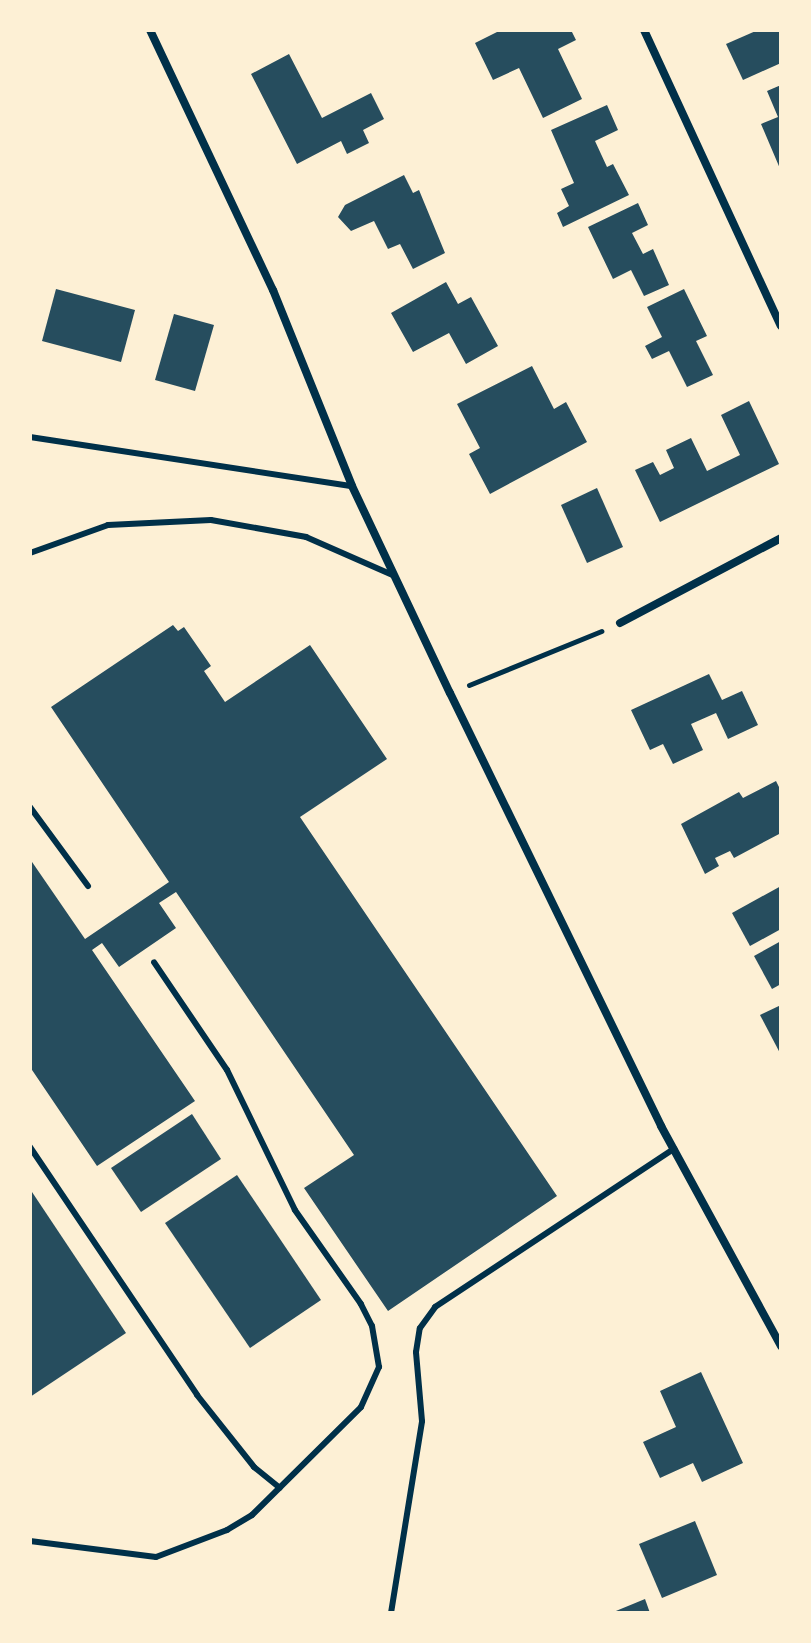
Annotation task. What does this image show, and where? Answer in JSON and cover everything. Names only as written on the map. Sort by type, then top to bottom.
[{"type":"street","points":[[150,30],[273,290],[352,486],[450,693],[674,1149],[781,1346]]},
{"type":"street","points":[[644,30],[781,326]]},
{"type":"street","points":[[620,623],[781,538]]},
{"type":"lane","points":[[30,437],[352,486]]},
{"type":"lane","points":[[30,553],[108,525],[182,518],[306,537],[395,576]]},
{"type":"lane","points":[[30,807],[88,886]]},
{"type":"lane","points":[[30,1541],[156,1557],[227,1530],[280,1488],[373,1388],[379,1367],[372,1326],[295,1210],[227,1070],[154,962]]},
{"type":"lane","points":[[30,1147],[197,1395],[254,1467],[280,1488]]},
{"type":"lane","points":[[391,1613],[422,1421],[416,1352],[420,1328],[435,1307],[674,1149]]},
{"type":"path","points":[[450,693],[620,623]]},
{"type":"building","points":[[501,30],[571,30],[576,40],[558,49],[582,99],[543,118],[519,68],[493,80],[475,43]]},
{"type":"building","points":[[758,30],[781,30],[781,63],[743,80],[726,44]]},
{"type":"building","points":[[289,54],[322,118],[371,93],[384,119],[363,130],[369,143],[347,154],[341,141],[297,164],[251,74]]},
{"type":"building","points":[[781,85],[781,171],[761,124],[778,117],[767,91]]},
{"type":"building","points":[[607,105],[618,130],[595,141],[607,167],[613,164],[629,195],[563,227],[557,213],[569,206],[561,189],[574,183],[551,130]]},
{"type":"building","points":[[404,175],[413,193],[419,190],[445,253],[413,269],[400,244],[388,249],[374,221],[351,231],[338,217],[345,205]]},
{"type":"building","points":[[638,203],[648,225],[632,233],[643,254],[653,249],[669,285],[644,296],[631,270],[613,279],[588,227]]},
{"type":"building","points":[[446,282],[458,304],[471,297],[498,346],[466,364],[449,333],[413,352],[391,313]]},
{"type":"building","points":[[56,289],[135,310],[121,362],[42,341]]},
{"type":"building","points":[[684,289],[707,336],[696,341],[713,375],[687,387],[669,351],[652,359],[645,346],[662,337],[647,307]]},
{"type":"building","points":[[174,314],[214,325],[195,391],[155,380]]},
{"type":"building","points":[[532,366],[554,409],[566,402],[587,442],[490,494],[469,454],[480,448],[457,404]]},
{"type":"building","points":[[749,401],[779,464],[660,522],[635,470],[653,462],[660,475],[674,468],[666,450],[691,438],[707,471],[740,455],[721,415]]},
{"type":"building","points":[[597,488],[623,547],[587,563],[561,505]]},
{"type":"building","points":[[173,625],[178,631],[184,627],[211,666],[204,671],[225,702],[310,645],[387,759],[300,817],[557,1196],[388,1311],[304,1188],[354,1155],[176,892],[159,903],[176,928],[119,967],[102,943],[92,950],[195,1101],[97,1166],[30,1067],[30,859],[85,939],[169,882],[51,707]]},
{"type":"building","points":[[709,674],[722,700],[742,691],[758,725],[728,739],[716,713],[691,724],[703,750],[673,764],[663,744],[650,750],[631,710]]},
{"type":"building","points":[[776,781],[781,791],[781,833],[734,858],[730,851],[715,858],[719,866],[705,874],[681,824],[739,792],[743,798]]},
{"type":"building","points":[[781,886],[781,929],[750,946],[732,913]]},
{"type":"building","points":[[781,941],[781,984],[772,989],[754,956]]},
{"type":"building","points":[[781,1005],[781,1055],[760,1015]]},
{"type":"building","points":[[192,1114],[221,1159],[141,1212],[111,1168]]},
{"type":"building","points":[[237,1175],[321,1300],[250,1348],[165,1223]]},
{"type":"building","points":[[30,1189],[126,1333],[30,1397]]},
{"type":"building","points":[[701,1372],[743,1463],[702,1482],[693,1463],[660,1478],[643,1442],[676,1427],[660,1391]]},
{"type":"building","points":[[695,1521],[717,1575],[662,1598],[639,1544]]},
{"type":"building","points":[[645,1599],[650,1613],[611,1613]]}]
